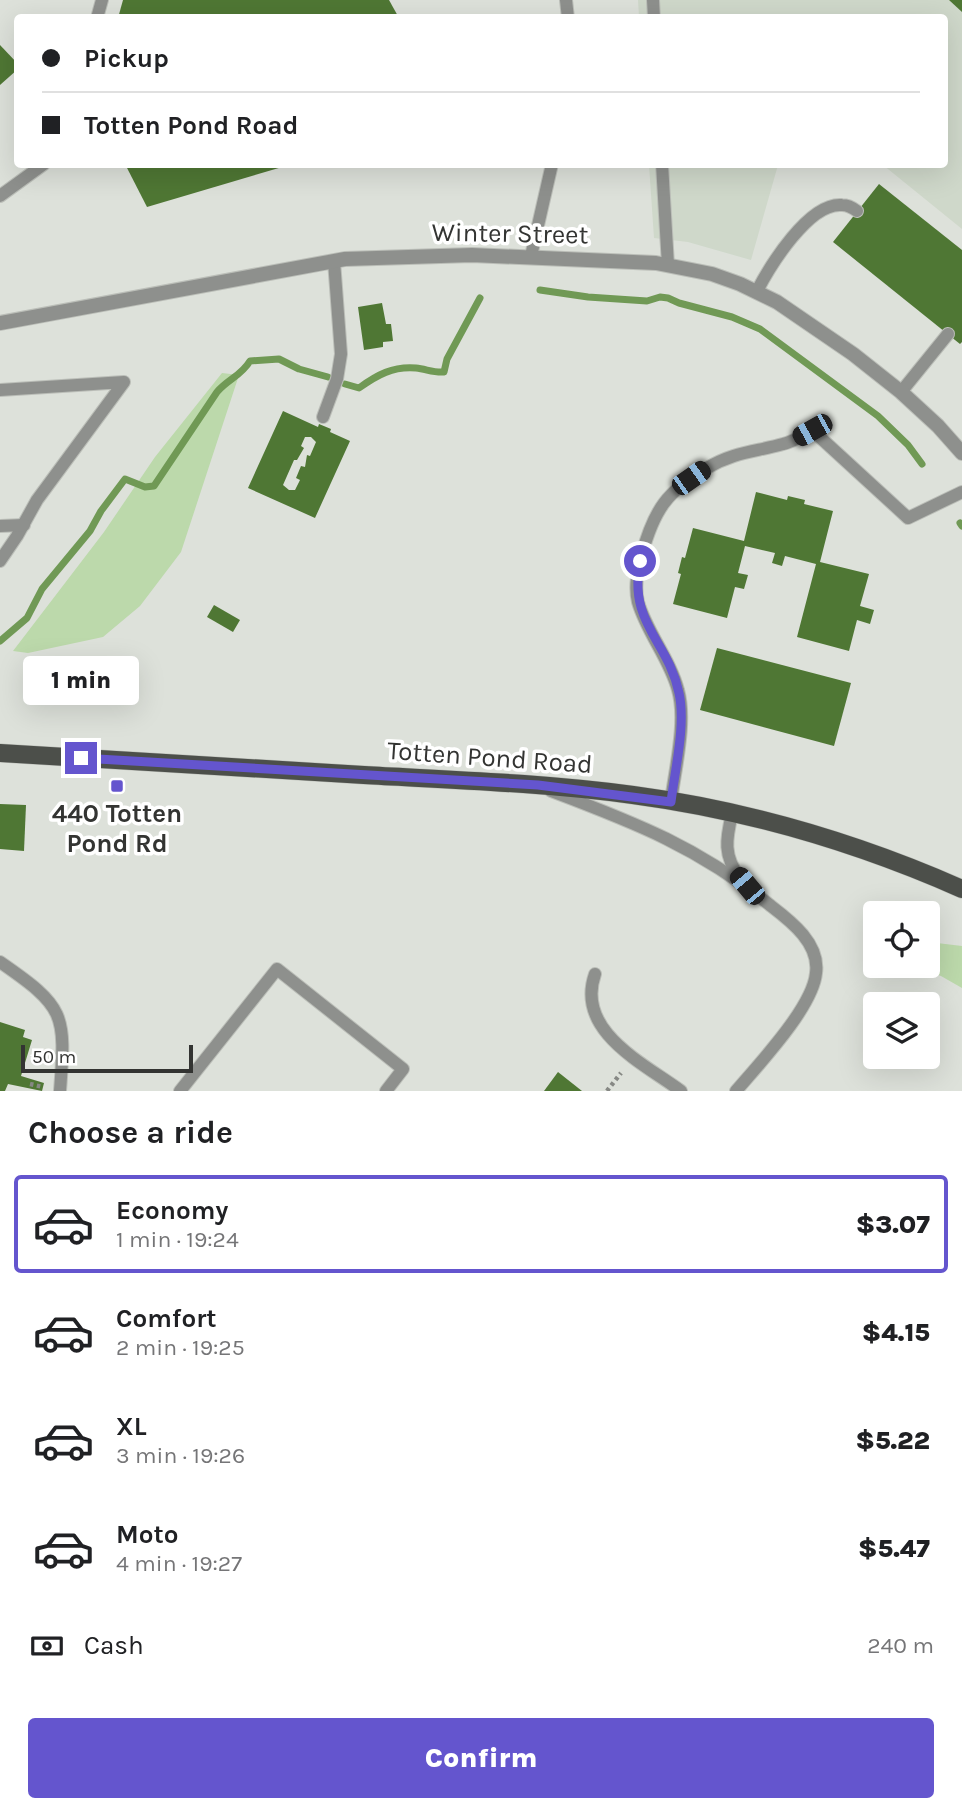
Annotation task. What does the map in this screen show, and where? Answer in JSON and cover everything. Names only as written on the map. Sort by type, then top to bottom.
[{"type":"main road","name":"Totten Pond Road","points":[[0,753],[538,785],[671,802],[732,814],[838,843],[962,889]]},
{"type":"street","name":"Winter Street","points":[[0,323],[334,261],[429,255],[531,256],[668,265],[712,274],[757,291],[799,316],[901,392],[938,426],[962,453]]},
{"type":"lane","points":[[0,196],[38,168]]},
{"type":"lane","points":[[531,256],[551,168]]},
{"type":"lane","points":[[662,168],[668,265]]},
{"type":"lane","points":[[757,291],[784,245],[816,215],[836,205],[848,206],[858,211]]},
{"type":"lane","points":[[323,417],[337,379],[341,354],[334,261]]},
{"type":"lane","points":[[901,392],[947,334]]},
{"type":"lane","points":[[0,390],[124,382],[45,489],[0,561]]},
{"type":"lane","points":[[671,802],[681,703],[674,678],[645,620],[637,591],[638,571],[649,531],[658,509],[665,501],[691,478],[719,461],[749,450],[788,443],[812,430],[908,518],[962,492]]},
{"type":"lane","points":[[0,526],[23,525]]},
{"type":"lane","points":[[538,785],[660,834],[702,856],[747,886],[785,917],[814,950],[817,967],[815,981],[800,1010],[736,1091]]},
{"type":"lane","points":[[732,814],[726,840],[727,855],[747,886]]},
{"type":"lane","points":[[3,968],[45,997],[57,1011],[63,1041],[60,1091]]},
{"type":"lane","points":[[180,1091],[277,970],[403,1069],[386,1091]]},
{"type":"lane","points":[[595,974],[590,986],[590,998],[602,1030],[614,1042],[681,1091]]},
{"type":"path","points":[[607,1091],[621,1073]]},
{"type":"path","points":[[30,1084],[43,1087]]},
{"type":"shaded area","points":[[638,0],[962,0],[962,229],[887,168],[948,168],[948,14],[639,14]]},
{"type":"shaded area","points":[[649,168],[777,168],[751,260],[688,242],[654,238]]},
{"type":"green space","points":[[222,373],[239,375],[181,552],[140,606],[103,637],[28,653],[13,651],[104,532],[155,457]]},
{"type":"green space","points":[[940,943],[962,946],[962,988],[941,976]]},
{"type":"building","points":[[123,0],[389,0],[397,14],[119,14]]},
{"type":"building","points":[[949,0],[962,0],[962,12]]},
{"type":"building","points":[[0,45],[14,60],[14,73],[0,85]]},
{"type":"building","points":[[127,168],[279,168],[147,207]]},
{"type":"building","points":[[879,184],[962,250],[960,344],[833,242]]},
{"type":"building","points":[[382,303],[386,324],[391,324],[393,341],[383,342],[383,347],[364,350],[358,307]]},
{"type":"building","points":[[283,411],[318,427],[319,424],[331,429],[330,432],[350,441],[315,518],[248,488]],"holes":[[[305,437],[311,437],[316,442],[310,456],[307,455],[305,467],[301,466],[296,478],[300,480],[295,490],[289,490],[283,485],[294,460],[297,460],[304,448],[301,446]]]},
{"type":"building","points":[[756,492],[787,500],[788,496],[805,500],[804,504],[833,511],[820,562],[869,574],[860,606],[874,610],[870,624],[857,620],[849,651],[797,637],[816,564],[785,556],[782,566],[772,563],[775,553],[745,546],[738,573],[748,575],[744,589],[735,587],[727,618],[673,604],[681,574],[678,573],[682,557],[685,558],[693,528],[744,541]]},
{"type":"building","points":[[214,605],[240,620],[233,632],[207,617]]},
{"type":"building","points":[[717,648],[851,683],[834,746],[700,710]]},
{"type":"building","points":[[0,804],[26,805],[24,851],[0,849]]},
{"type":"building","points":[[0,1022],[25,1030],[23,1037],[32,1040],[21,1076],[44,1083],[42,1091],[8,1084],[5,1091],[0,1091]]},
{"type":"building","points":[[558,1072],[582,1091],[544,1091]]},
{"type":"waterway","points":[[540,290],[647,301],[660,297],[668,298],[732,317],[760,329],[878,416],[908,445],[922,464]]},
{"type":"waterway","points":[[345,384],[359,388],[379,375],[400,368],[444,372],[447,359],[480,298]]},
{"type":"waterway","points":[[0,641],[27,618],[42,589],[90,531],[125,479],[145,487],[154,486],[217,392],[250,361],[279,359],[299,369],[328,377]]},
{"type":"place","name":"440 Totten Pond Rd","points":[[117,786]]},
{"type":"route","points":[[81,758],[538,785],[671,802],[681,703],[674,678],[639,602],[637,581],[640,561]]}]
